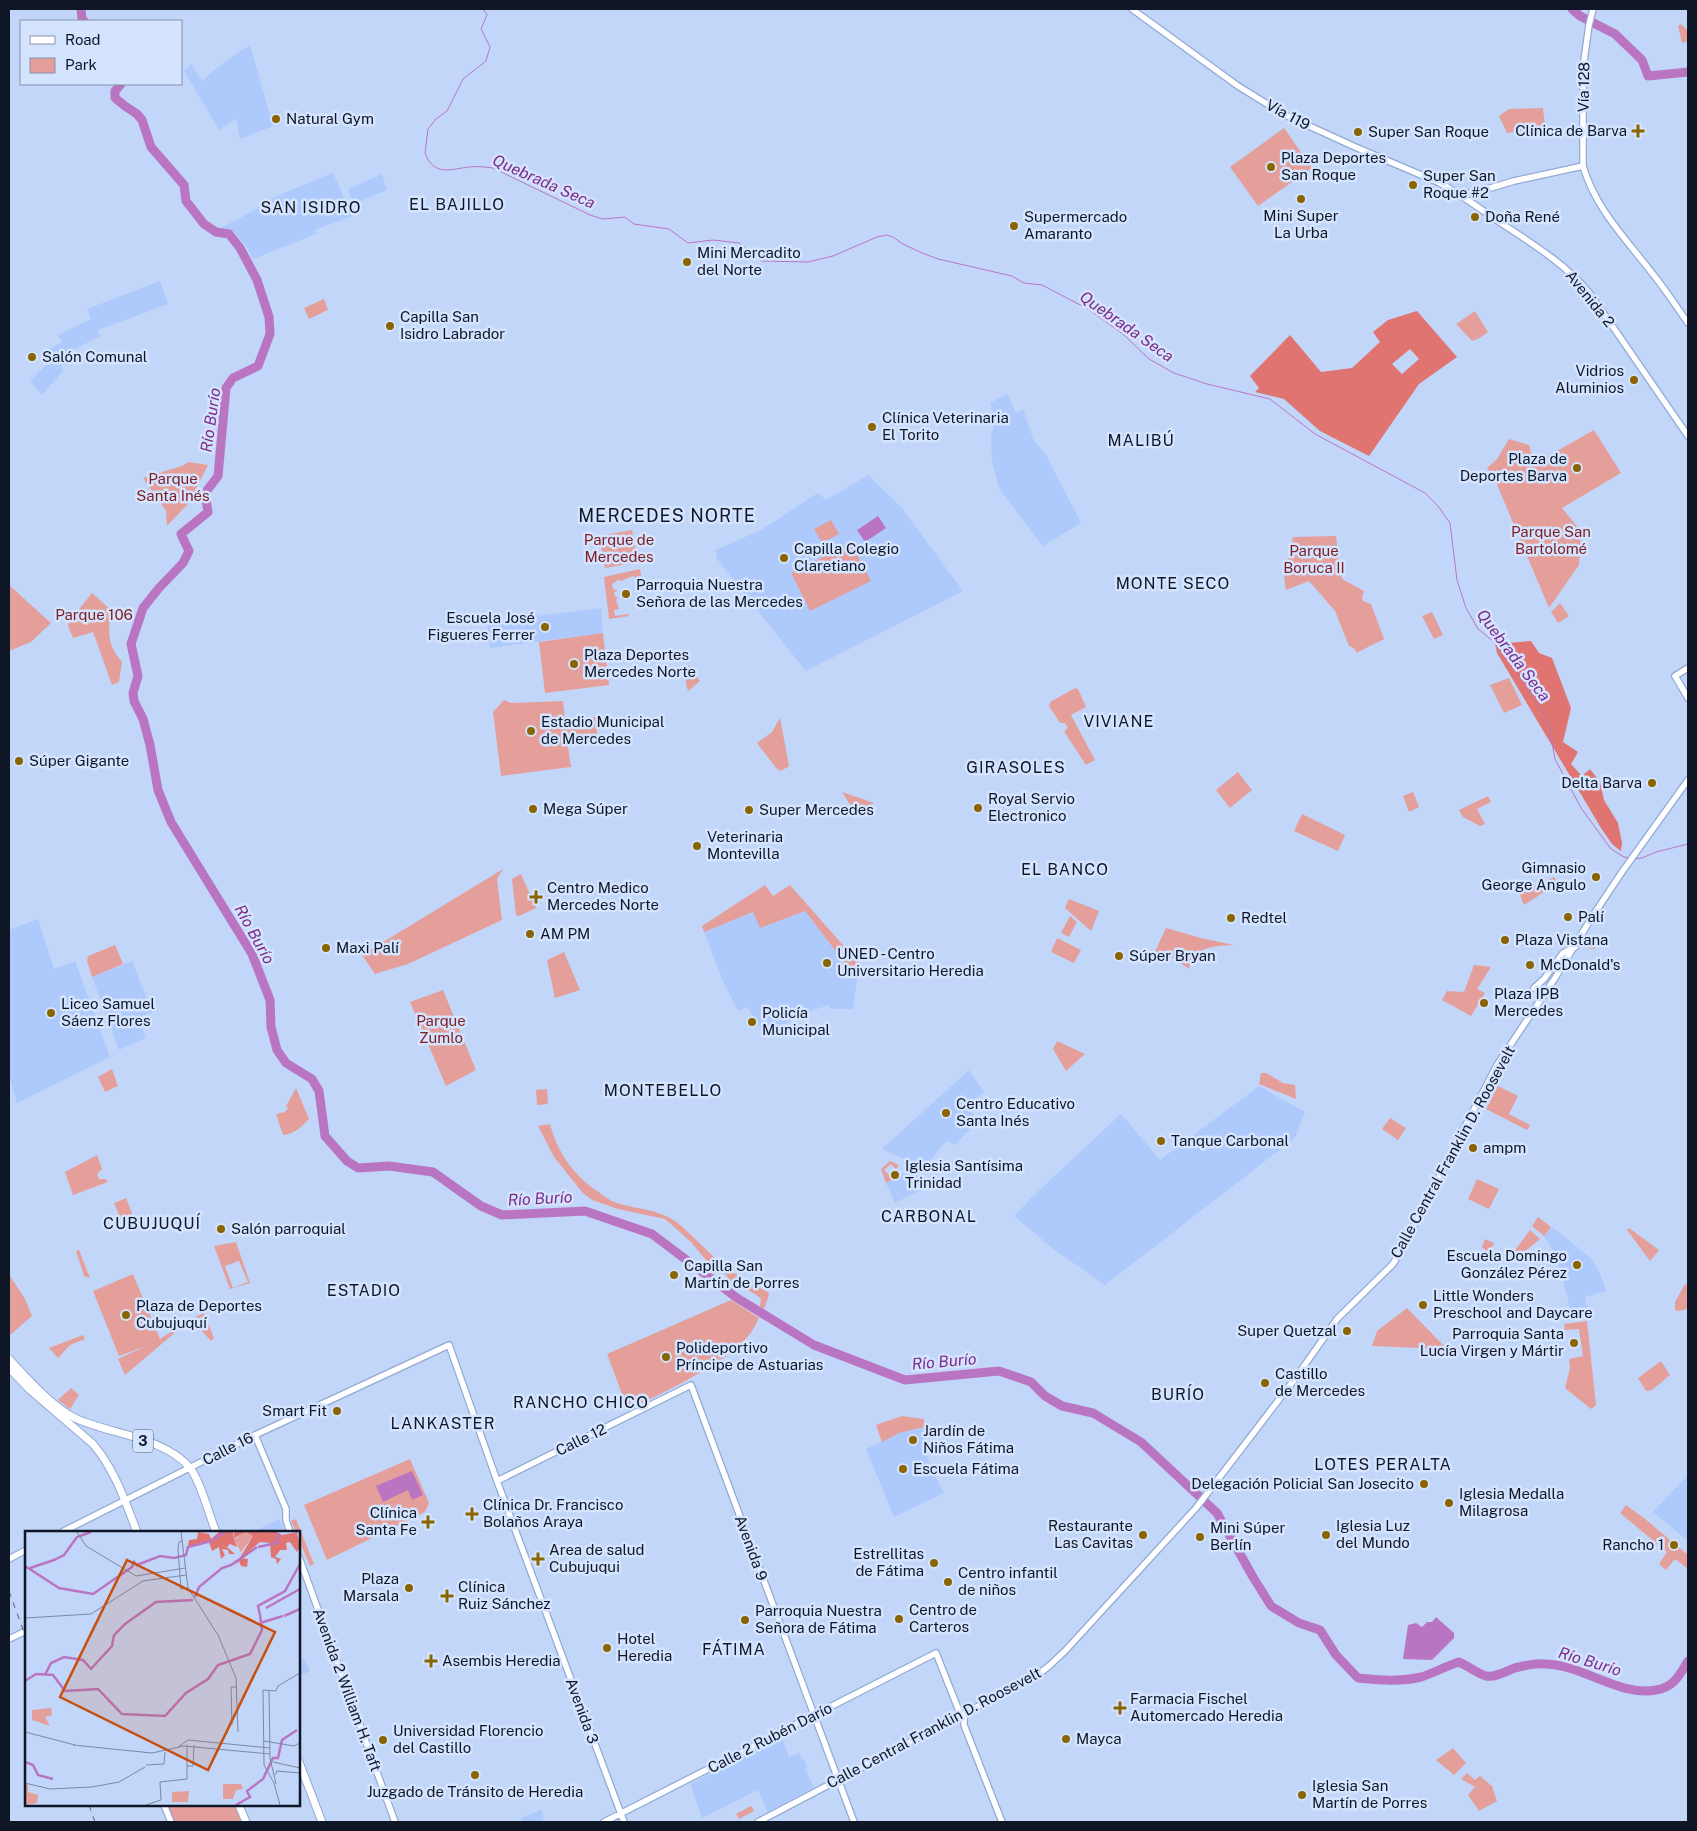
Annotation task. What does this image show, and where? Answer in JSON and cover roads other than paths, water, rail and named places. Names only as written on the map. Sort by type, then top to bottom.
[{"type":"main road","name":"Vía 119","points":[[1132,9],[1238,86],[1285,115],[1353,146],[1429,177],[1460,194]]},
{"type":"main road","name":"Vía 128","points":[[1593,11],[1589,25],[1583,68],[1584,166],[1593,194],[1607,216],[1688,323]]},
{"type":"main road","points":[[1460,194],[1477,192],[1514,181],[1584,166]]},
{"type":"main road","points":[[1472,204],[1470,197],[1477,192]]},
{"type":"main road","name":"Avenida 2","points":[[1460,194],[1550,256],[1580,282],[1688,436]]},
{"type":"main road","points":[[1688,668],[1675,676],[1688,698]]},
{"type":"main road","name":"Calle Central Franklin D. Roosevelt","points":[[758,1822],[1036,1676],[1049,1666],[1133,1578],[1210,1491],[1297,1376],[1337,1319],[1393,1264],[1497,1065],[1640,845],[1688,780]]},
{"type":"main road","points":[[1534,988],[1544,979],[1563,953],[1575,947]]},
{"type":"main road","name":"Calle 16","points":[[64,1531],[190,1469],[255,1434],[449,1345]]},
{"type":"main road","name":"Avenida 3","points":[[449,1345],[497,1481],[624,1822]]},
{"type":"main road","name":"3","points":[[9,1359],[59,1407],[75,1418],[148,1442],[181,1460],[190,1469],[195,1478],[216,1531]]},
{"type":"main road","points":[[9,1368],[71,1426],[84,1435],[101,1454],[109,1466],[137,1531]]},
{"type":"main road","name":"Calle 12","points":[[497,1481],[691,1385]]},
{"type":"main road","name":"Avenida 9","points":[[691,1385],[854,1822]]},
{"type":"main road","points":[[71,1426],[75,1423],[75,1418]]},
{"type":"main road","points":[[84,1435],[84,1429],[90,1424]]},
{"type":"main road","points":[[255,1434],[286,1509],[286,1520],[290,1531]]},
{"type":"main road","points":[[9,1559],[25,1551]]},
{"type":"main road","name":"Avenida 2 William H. Taft","points":[[300,1560],[395,1822]]},
{"type":"main road","points":[[9,1639],[25,1631]]},
{"type":"main road","name":"Calle 2 Rubén Darío","points":[[604,1822],[936,1653],[961,1716]]},
{"type":"main road","points":[[969,1712],[964,1718],[964,1725],[1002,1822]]},
{"type":"main road","points":[[954,1720],[959,1720],[964,1725]]},
{"type":"main road","points":[[300,1765],[322,1822]]},
{"type":"main road","points":[[164,1806],[171,1822]]},
{"type":"main road","points":[[239,1806],[246,1822]]},
{"type":"waterway","name":"Río Burío","points":[[81,9],[83,20]]},
{"type":"waterway","name":"Quebrada Seca","points":[[483,9],[487,15],[481,29],[490,47],[486,61],[463,79],[447,111],[436,119],[428,129],[425,153],[433,166],[438,169],[493,168],[590,215],[603,219],[625,217],[634,224],[669,229],[688,243],[713,240],[739,243],[762,261],[808,262],[833,256],[877,237],[887,235],[938,259],[1012,276],[1024,283],[1042,285],[1088,309],[1123,334],[1149,359],[1174,373],[1207,384],[1270,399],[1315,434],[1425,493],[1438,506],[1450,523],[1457,580],[1466,608],[1478,629],[1493,641],[1524,682],[1543,712],[1549,726],[1555,759],[1581,808],[1611,849],[1624,857],[1630,858]]},
{"type":"waterway","points":[[1572,9],[1580,16],[1615,34],[1642,60],[1648,76],[1688,72]]},
{"type":"waterway","name":"Río Burío","points":[[120,85],[115,91],[115,98],[142,120],[151,147],[184,185],[186,201],[204,224],[216,232],[229,234],[240,248],[257,280],[269,317],[270,334],[258,366],[233,378],[226,388],[218,476],[205,493],[208,512],[181,534],[189,551],[183,563],[143,608],[131,644],[138,676],[133,693],[134,701],[143,719],[158,790],[171,822],[252,954],[270,1000],[271,1027],[277,1050],[286,1063],[312,1079],[319,1091],[325,1136],[347,1161],[358,1168],[389,1166],[433,1172],[481,1206],[502,1215],[585,1211],[652,1234],[737,1298],[814,1345],[905,1380],[999,1371],[1031,1382],[1045,1396],[1062,1406],[1093,1413],[1141,1442],[1217,1513],[1271,1606],[1299,1623],[1320,1630],[1336,1655],[1358,1678],[1413,1679],[1459,1662],[1486,1676],[1499,1675],[1532,1664],[1543,1664],[1574,1669],[1615,1685],[1642,1691],[1662,1689],[1672,1683],[1679,1676],[1688,1661]]},
{"type":"waterway","name":"Quebrada Seca","points":[[1634,859],[1688,844]]},
{"type":"railway","points":[[9,1591],[25,1635]]},
{"type":"railway","points":[[89,1806],[95,1822]]},
{"type":"place","name":"Natural Gym","points":[[276,119]]},
{"type":"place","name":"Clínica de Barva","points":[[1638,131]]},
{"type":"place","name":"Super San Roque","points":[[1358,132]]},
{"type":"place","name":"Plaza Deportes San Roque","points":[[1271,167]]},
{"type":"place","name":"Super San Roque #2","points":[[1413,185]]},
{"type":"place","name":"Mini Super La Urba","points":[[1301,199]]},
{"type":"place","name":"Doña René","points":[[1475,217]]},
{"type":"place","name":"Supermercado Amaranto","points":[[1014,226]]},
{"type":"place","name":"Mini Mercadito del Norte","points":[[687,262]]},
{"type":"place","name":"Capilla San Isidro Labrador","points":[[390,326]]},
{"type":"place","name":"Salón Comunal","points":[[32,357]]},
{"type":"place","name":"Vidrios Aluminios","points":[[1634,380]]},
{"type":"place","name":"Clínica Veterinaria El Torito","points":[[872,427]]},
{"type":"place","name":"Plaza de Deportes Barva","points":[[1577,468]]},
{"type":"place","name":"Capilla Colegio Claretiano","points":[[784,558]]},
{"type":"place","name":"Parroquia Nuestra Señora de las Mercedes","points":[[626,594]]},
{"type":"place","name":"Escuela José Figueres Ferrer","points":[[545,627]]},
{"type":"place","name":"Plaza Deportes Mercedes Norte","points":[[574,664]]},
{"type":"place","name":"Estadio Municipal de Mercedes","points":[[531,731]]},
{"type":"place","name":"Súper Gigante","points":[[19,761]]},
{"type":"place","name":"Delta Barva","points":[[1652,783]]},
{"type":"place","name":"Royal Servio Electronico","points":[[978,808]]},
{"type":"place","name":"Mega Súper","points":[[533,809]]},
{"type":"place","name":"Super Mercedes","points":[[749,810]]},
{"type":"place","name":"Veterinaria Montevilla","points":[[697,846]]},
{"type":"place","name":"Gimnasio George Angulo","points":[[1596,877]]},
{"type":"place","name":"Centro Medico Mercedes Norte","points":[[536,897]]},
{"type":"place","name":"Palí","points":[[1568,917]]},
{"type":"place","name":"Redtel","points":[[1231,918]]},
{"type":"place","name":"AM PM","points":[[530,934]]},
{"type":"place","name":"Plaza Vistana","points":[[1505,940]]},
{"type":"place","name":"Maxi Palí","points":[[326,948]]},
{"type":"place","name":"Súper Bryan","points":[[1119,956]]},
{"type":"place","name":"UNED - Centro Universitario Heredia","points":[[827,963]]},
{"type":"place","name":"McDonald's","points":[[1530,965]]},
{"type":"place","name":"Plaza IPB Mercedes","points":[[1484,1003]]},
{"type":"place","name":"Liceo Samuel Sáenz Flores","points":[[51,1013]]},
{"type":"place","name":"Policía Municipal","points":[[752,1022]]},
{"type":"place","name":"Centro Educativo Santa Inés","points":[[946,1113]]},
{"type":"place","name":"Tanque Carbonal","points":[[1161,1141]]},
{"type":"place","name":"ampm","points":[[1473,1148]]},
{"type":"place","name":"Iglesia Santísima Trinidad","points":[[895,1175]]},
{"type":"place","name":"Salón parroquial","points":[[221,1229]]},
{"type":"place","name":"Escuela Domingo González Pérez","points":[[1577,1265]]},
{"type":"place","name":"Capilla San Martín de Porres","points":[[674,1275]]},
{"type":"place","name":"Little Wonders Preschool and Daycare","points":[[1423,1305]]},
{"type":"place","name":"Plaza de Deportes Cubujuquí","points":[[126,1315]]},
{"type":"place","name":"Super Quetzal","points":[[1347,1331]]},
{"type":"place","name":"Parroquia Santa Lucía Virgen y Mártir","points":[[1574,1343]]},
{"type":"place","name":"Polideportivo Príncipe de Astuarias","points":[[666,1357]]},
{"type":"place","name":"Castillo de Mercedes","points":[[1265,1383]]},
{"type":"place","name":"Smart Fit","points":[[337,1411]]},
{"type":"place","name":"Jardín de Niños Fátima","points":[[913,1440]]},
{"type":"place","name":"Escuela Fátima","points":[[903,1469]]},
{"type":"place","name":"Delegación Policial San Josecito","points":[[1424,1484]]},
{"type":"place","name":"Iglesia Medalla Milagrosa","points":[[1449,1503]]},
{"type":"place","name":"Clínica Dr. Francisco Bolaños Araya","points":[[472,1514]]},
{"type":"place","name":"Clínica Santa Fe","points":[[428,1522]]},
{"type":"place","name":"Restaurante Las Cavitas","points":[[1143,1535]]},
{"type":"place","name":"Iglesia Luz del Mundo","points":[[1326,1535]]},
{"type":"place","name":"Mini Súper Berlín","points":[[1200,1537]]},
{"type":"place","name":"Rancho 1","points":[[1674,1545]]},
{"type":"place","name":"Area de salud Cubujuqui","points":[[538,1559]]},
{"type":"place","name":"Estrellitas de Fátima","points":[[934,1563]]},
{"type":"place","name":"Centro infantil de niños","points":[[948,1582]]},
{"type":"place","name":"Plaza Marsala","points":[[409,1588]]},
{"type":"place","name":"Clínica Ruiz Sánchez","points":[[447,1596]]},
{"type":"place","name":"Centro de Carteros","points":[[899,1619]]},
{"type":"place","name":"Parroquia Nuestra Señora de Fátima","points":[[745,1620]]},
{"type":"place","name":"Hotel Heredia","points":[[607,1648]]},
{"type":"place","name":"Asembis Heredia","points":[[431,1661]]},
{"type":"place","name":"Farmacia Fischel Automercado Heredia","points":[[1120,1708]]},
{"type":"place","name":"Mayca","points":[[1066,1739]]},
{"type":"place","name":"Universidad Florencio del Castillo","points":[[383,1740]]},
{"type":"place","name":"Juzgado de Tránsito de Heredia","points":[[475,1775]]},
{"type":"place","name":"Iglesia San Martín de Porres","points":[[1302,1795]]},
{"type":"district","name":"EL BAJILLO","points":[[457,204]]},
{"type":"district","name":"SAN ISIDRO","points":[[311,207]]},
{"type":"district","name":"MALIBÚ","points":[[1141,440]]},
{"type":"district","name":"MERCEDES NORTE","points":[[667,516]]},
{"type":"district","name":"MONTE SECO","points":[[1173,583]]},
{"type":"district","name":"VIVIANE","points":[[1119,721]]},
{"type":"district","name":"GIRASOLES","points":[[1016,767]]},
{"type":"district","name":"EL BANCO","points":[[1065,869]]},
{"type":"district","name":"MONTEBELLO","points":[[663,1090]]},
{"type":"district","name":"CARBONAL","points":[[929,1216]]},
{"type":"district","name":"CUBUJUQUÍ","points":[[152,1223]]},
{"type":"district","name":"ESTADIO","points":[[364,1290]]},
{"type":"district","name":"BURÍO","points":[[1178,1394]]},
{"type":"district","name":"RANCHO CHICO","points":[[581,1402]]},
{"type":"district","name":"LANKASTER","points":[[443,1423]]},
{"type":"district","name":"LOTES PERALTA","points":[[1383,1464]]},
{"type":"district","name":"FÁTIMA","points":[[734,1649]]},
{"type":"park label","name":"Parque Santa Inés","points":[[173,488]]},
{"type":"park label","name":"Parque San Bartolomé","points":[[1551,540]]},
{"type":"park label","name":"Parque de Mercedes","points":[[619,548]]},
{"type":"park label","name":"Parque Boruca II","points":[[1314,560]]},
{"type":"park label","name":"Parque 106","points":[[94,615]]},
{"type":"park label","name":"Parque Zumlo","points":[[441,1030]]}]
